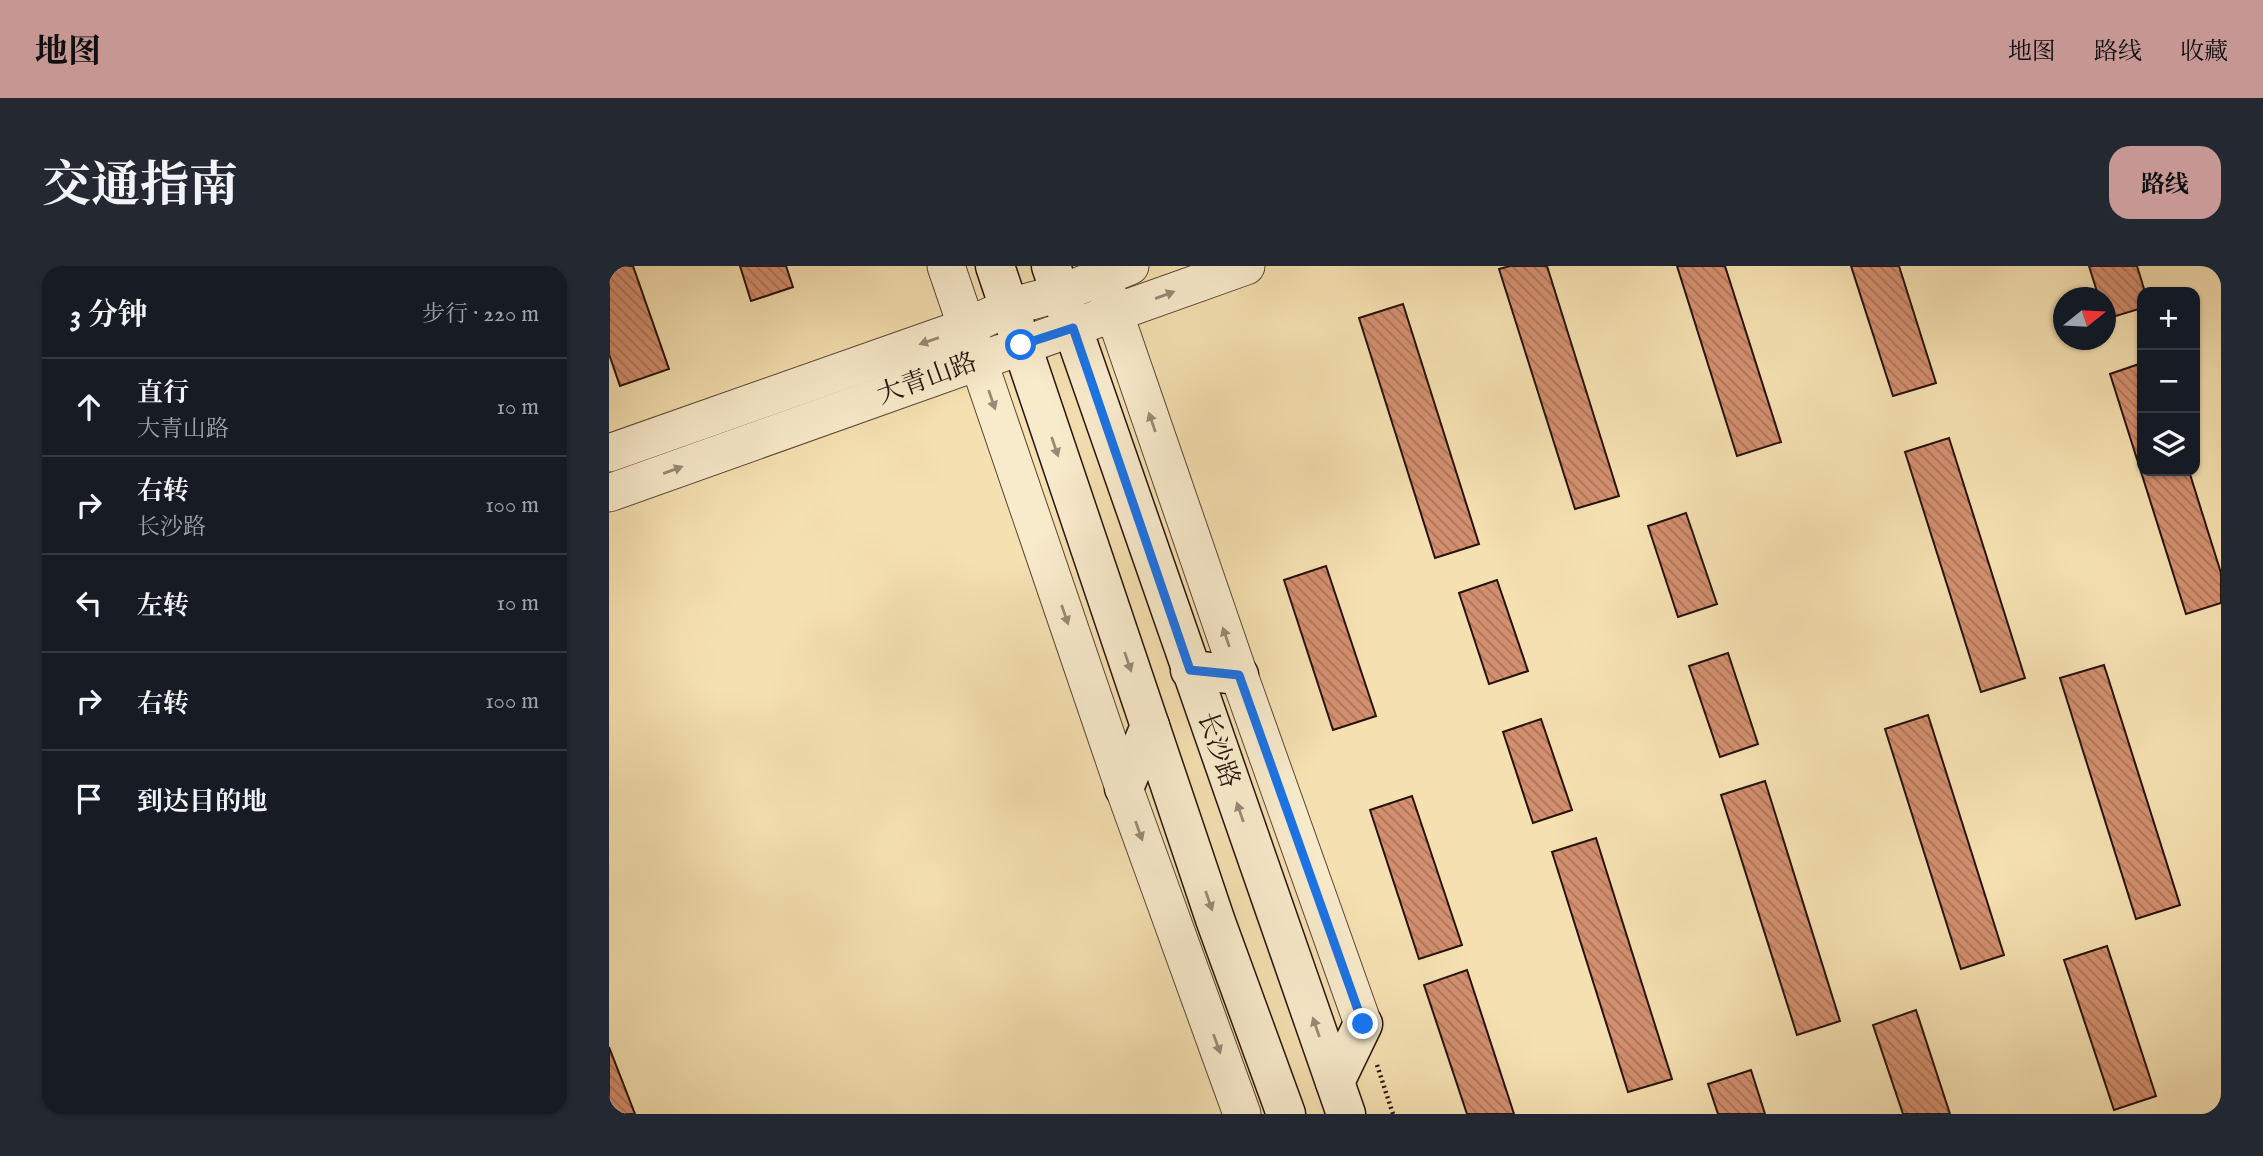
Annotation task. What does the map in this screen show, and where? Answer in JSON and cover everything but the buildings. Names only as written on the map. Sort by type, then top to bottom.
[{"type":"main road","points":[[995,266],[1216,922],[1286,1114]]},
{"type":"main road","name":"长沙路","points":[[1062,296],[1341,1098]]},
{"type":"main road","points":[[1190,670],[1239,675]]},
{"type":"main road","points":[[1124,788],[1150,726]]},
{"type":"main road","points":[[1341,1098],[1363,1024]]},
{"type":"street","points":[[946,266],[1124,788],[1242,1114]]},
{"type":"street","name":"大青山路","points":[[1062,296],[1114,313],[1246,266]]},
{"type":"street","points":[[1110,269],[1114,313],[1363,1024]]},
{"type":"street","name":"大青山路","points":[[609,493],[973,344],[1009,307],[1062,296],[1110,269]]},
{"type":"street","name":"大青山路","points":[[609,453],[973,344],[1021,345],[1062,296]]},
{"type":"route","points":[[1021,345],[1073,328],[1190,670],[1239,675],[1363,1024]]}]
